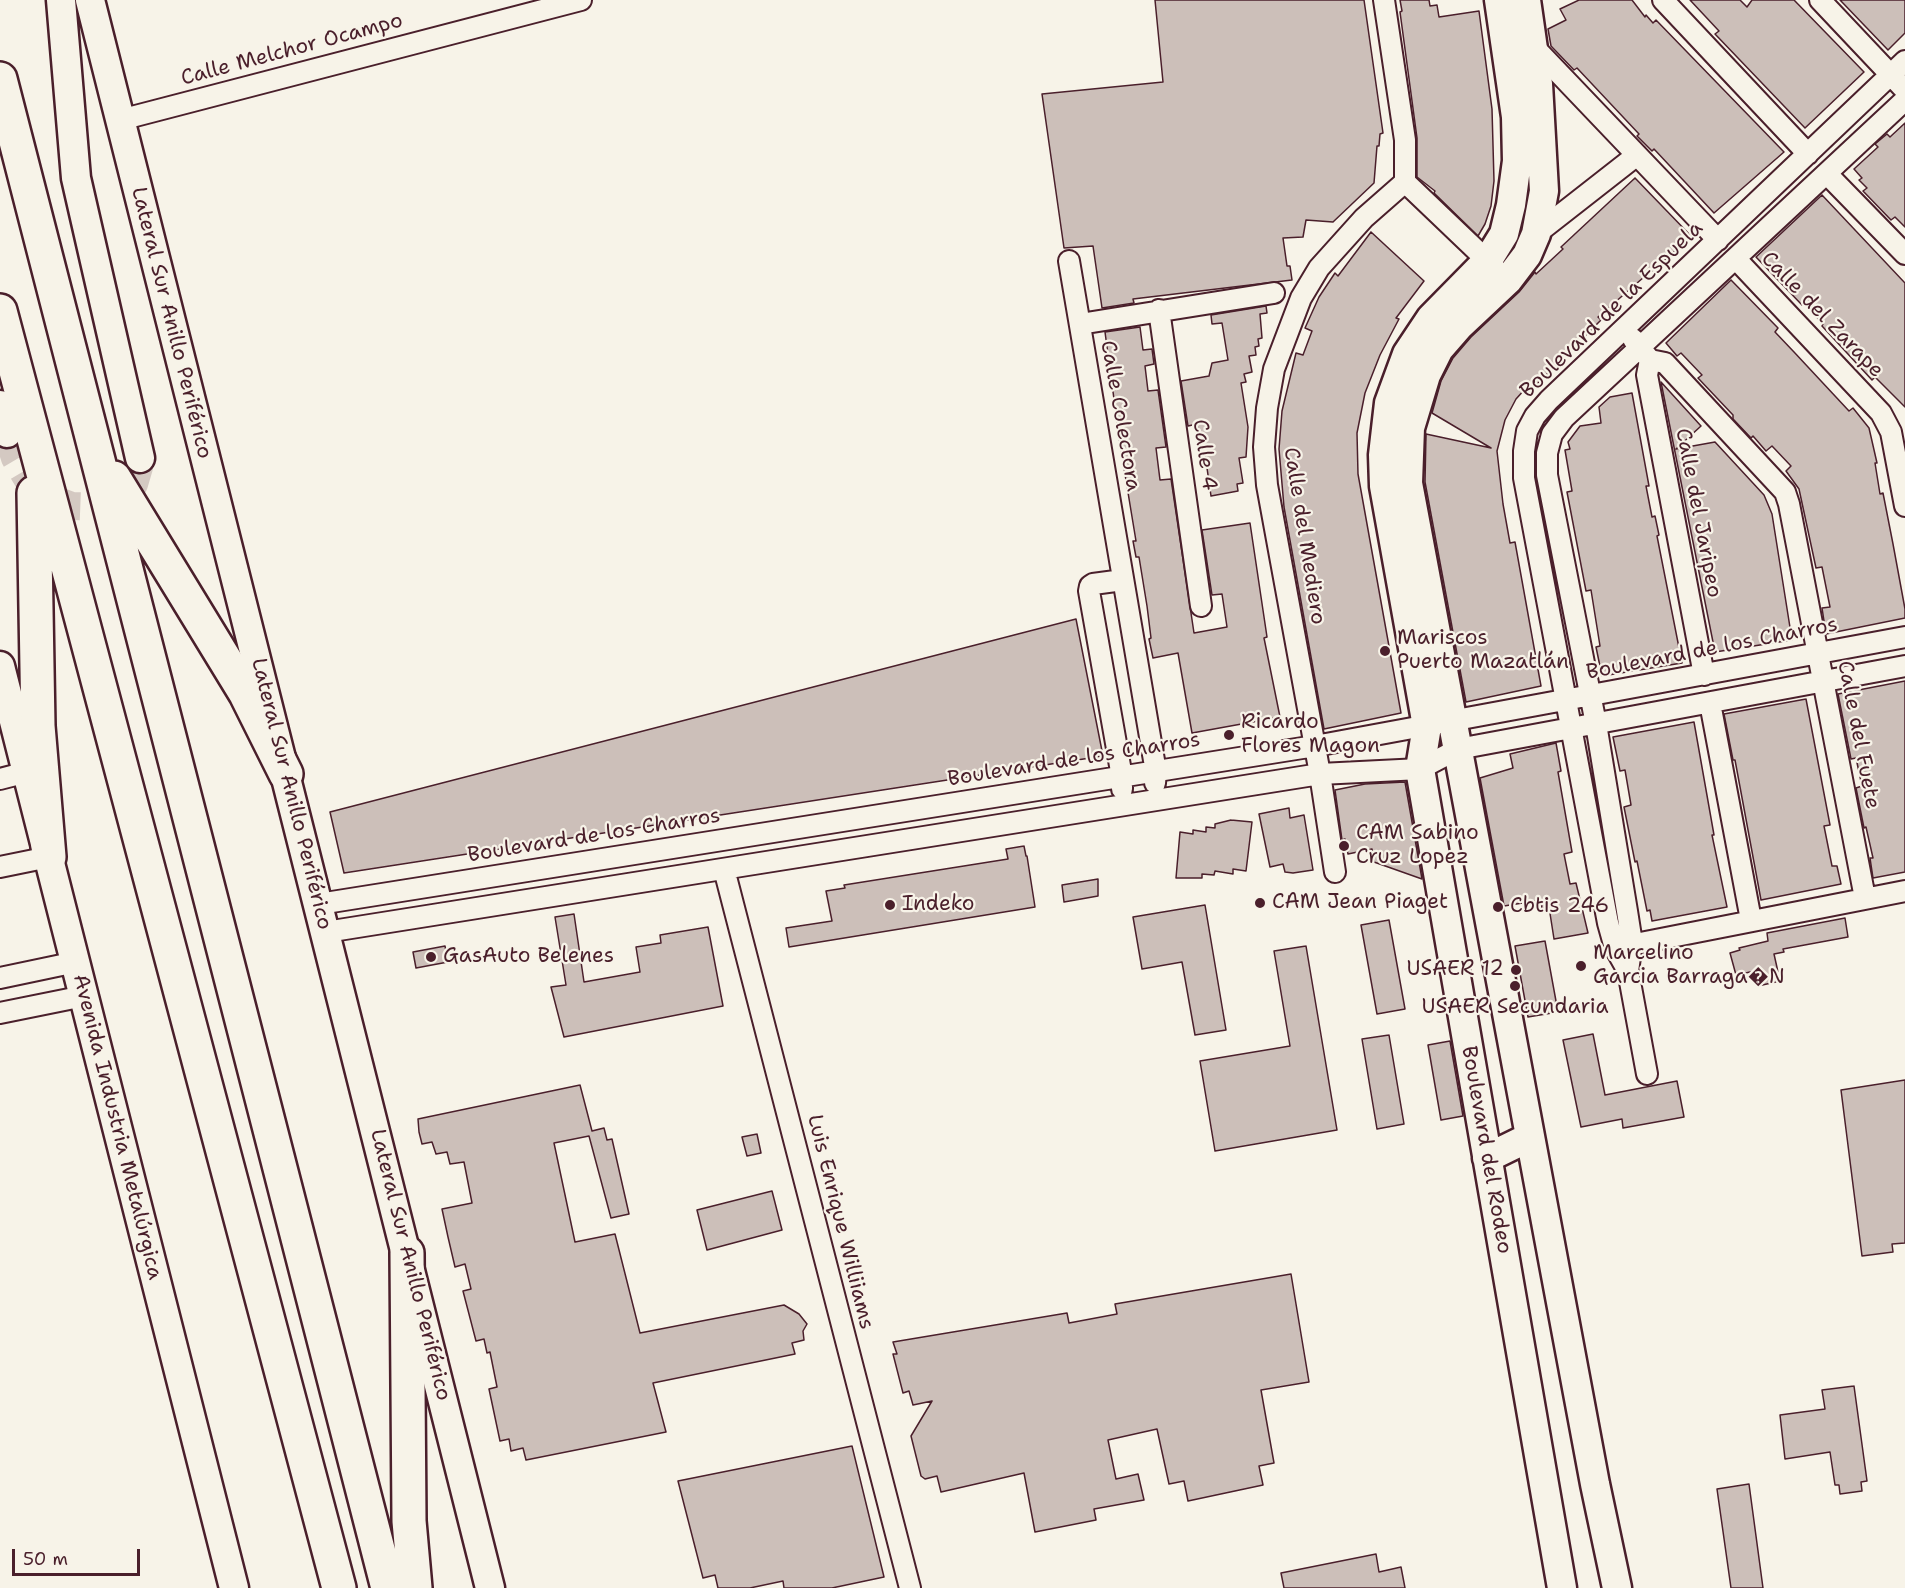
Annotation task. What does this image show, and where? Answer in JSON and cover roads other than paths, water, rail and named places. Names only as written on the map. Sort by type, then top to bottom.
[{"type":"highway","points":[[0,79],[388,1588]]},
{"type":"highway","points":[[0,311],[20,437],[38,726],[49,857]]},
{"type":"highway","points":[[20,437],[339,1588]]},
{"type":"highway","points":[[93,443],[246,694],[286,774]]},
{"type":"highway","points":[[407,1253],[409,1521],[415,1588]]},
{"type":"street","points":[[60,0],[76,178],[140,458]]},
{"type":"street","name":"Lateral Sur Anillo Periférico","points":[[90,0],[490,1588]]},
{"type":"street","name":"Calle Melchor Ocampo","points":[[120,120],[581,0]]},
{"type":"street","points":[[1384,0],[1405,140],[1405,182],[1508,280]]},
{"type":"street","name":"Boulevard del Rodeo","points":[[1499,0],[1516,117],[1517,161],[1511,205],[1503,234],[1488,260],[1431,318],[1407,354],[1389,403],[1383,455],[1384,486],[1440,724],[1458,749],[1595,1484],[1617,1588]]},
{"type":"street","name":"Boulevard del Rodeo","points":[[1526,0],[1538,84],[1544,191],[1536,234],[1527,255],[1508,280],[1459,326],[1439,349],[1426,375],[1410,429],[1408,483],[1440,724],[1420,769],[1562,1588]]},
{"type":"street","points":[[1663,0],[1809,154]]},
{"type":"street","points":[[1820,0],[1905,90]]},
{"type":"street","points":[[1533,46],[1718,240]]},
{"type":"street","name":"Boulevard de la Espuela","points":[[1624,946],[1606,912],[1524,478],[1527,431],[1535,416],[1549,400],[1905,61]]},
{"type":"street","points":[[1647,1074],[1624,946],[1596,724],[1547,475],[1547,453],[1552,434],[1564,418],[1646,354],[1736,259],[1905,100]]},
{"type":"street","name":"Boulevard del Rodeo","points":[[1536,234],[1637,155]]},
{"type":"street","points":[[1827,174],[1905,254]]},
{"type":"street","name":"Calle del Mediero","points":[[1335,872],[1320,774],[1267,485],[1264,447],[1267,408],[1274,369],[1286,334],[1301,298],[1319,268],[1364,218],[1405,182]]},
{"type":"street","name":"Calle del Zarape","points":[[1736,259],[1881,413],[1891,432],[1905,506]]},
{"type":"street","name":"Calle Colectora","points":[[1069,261],[1156,772],[1154,800]]},
{"type":"street","points":[[1080,324],[1274,293]]},
{"type":"street","name":"Calle 4","points":[[1158,310],[1201,606]]},
{"type":"street","name":"Calle del Fuete","points":[[1625,329],[1646,354],[1665,363],[1785,492],[1790,504],[1865,898]]},
{"type":"street","name":"Calle del Jaripeo","points":[[1646,354],[1647,375],[1704,675]]},
{"type":"street","points":[[0,405],[20,437]]},
{"type":"street","points":[[1121,806],[1122,777],[1089,591],[1090,586],[1094,584],[1123,580]]},
{"type":"street","name":"Boulevard de los Charros","points":[[319,904],[1315,746],[1905,637]]},
{"type":"street","name":"Avenida Industria Metalúrgica","points":[[0,666],[234,1588]]},
{"type":"street","points":[[326,932],[1320,774],[1420,769],[1458,749],[1905,666]]},
{"type":"street","points":[[1710,703],[1751,920]]},
{"type":"street","points":[[0,779],[27,772]]},
{"type":"street","points":[[0,867],[49,857]]},
{"type":"street","name":"Luis Enrique Williiams","points":[[724,869],[910,1588]]},
{"type":"street","points":[[1624,946],[1905,891]]},
{"type":"street","points":[[0,978],[76,962]]},
{"type":"street","points":[[0,1013],[84,996]]},
{"type":"street","points":[[1487,1158],[1530,1137]]},
{"type":"tunnel","points":[[7,433],[15,458],[28,480],[48,497],[72,506],[98,507],[115,502],[134,484],[140,458]]},
{"type":"place","name":"Mariscos Puerto Mazatlán","points":[[1385,651]]},
{"type":"place","name":"Ricardo Flores Magon","points":[[1229,735]]},
{"type":"place","name":"CAM Sabino Cruz Lopez","points":[[1344,846]]},
{"type":"place","name":"CAM Jean Piaget","points":[[1260,903]]},
{"type":"place","name":"Indeko","points":[[890,905]]},
{"type":"place","name":"Cbtis 246","points":[[1498,907]]},
{"type":"place","name":"GasAuto Belenes","points":[[431,957]]},
{"type":"place","name":"Marcelino Garcia Barraga�N","points":[[1581,966]]},
{"type":"place","name":"USAER 12","points":[[1516,970]]},
{"type":"place","name":"USAER Secundaria","points":[[1515,986]]}]
